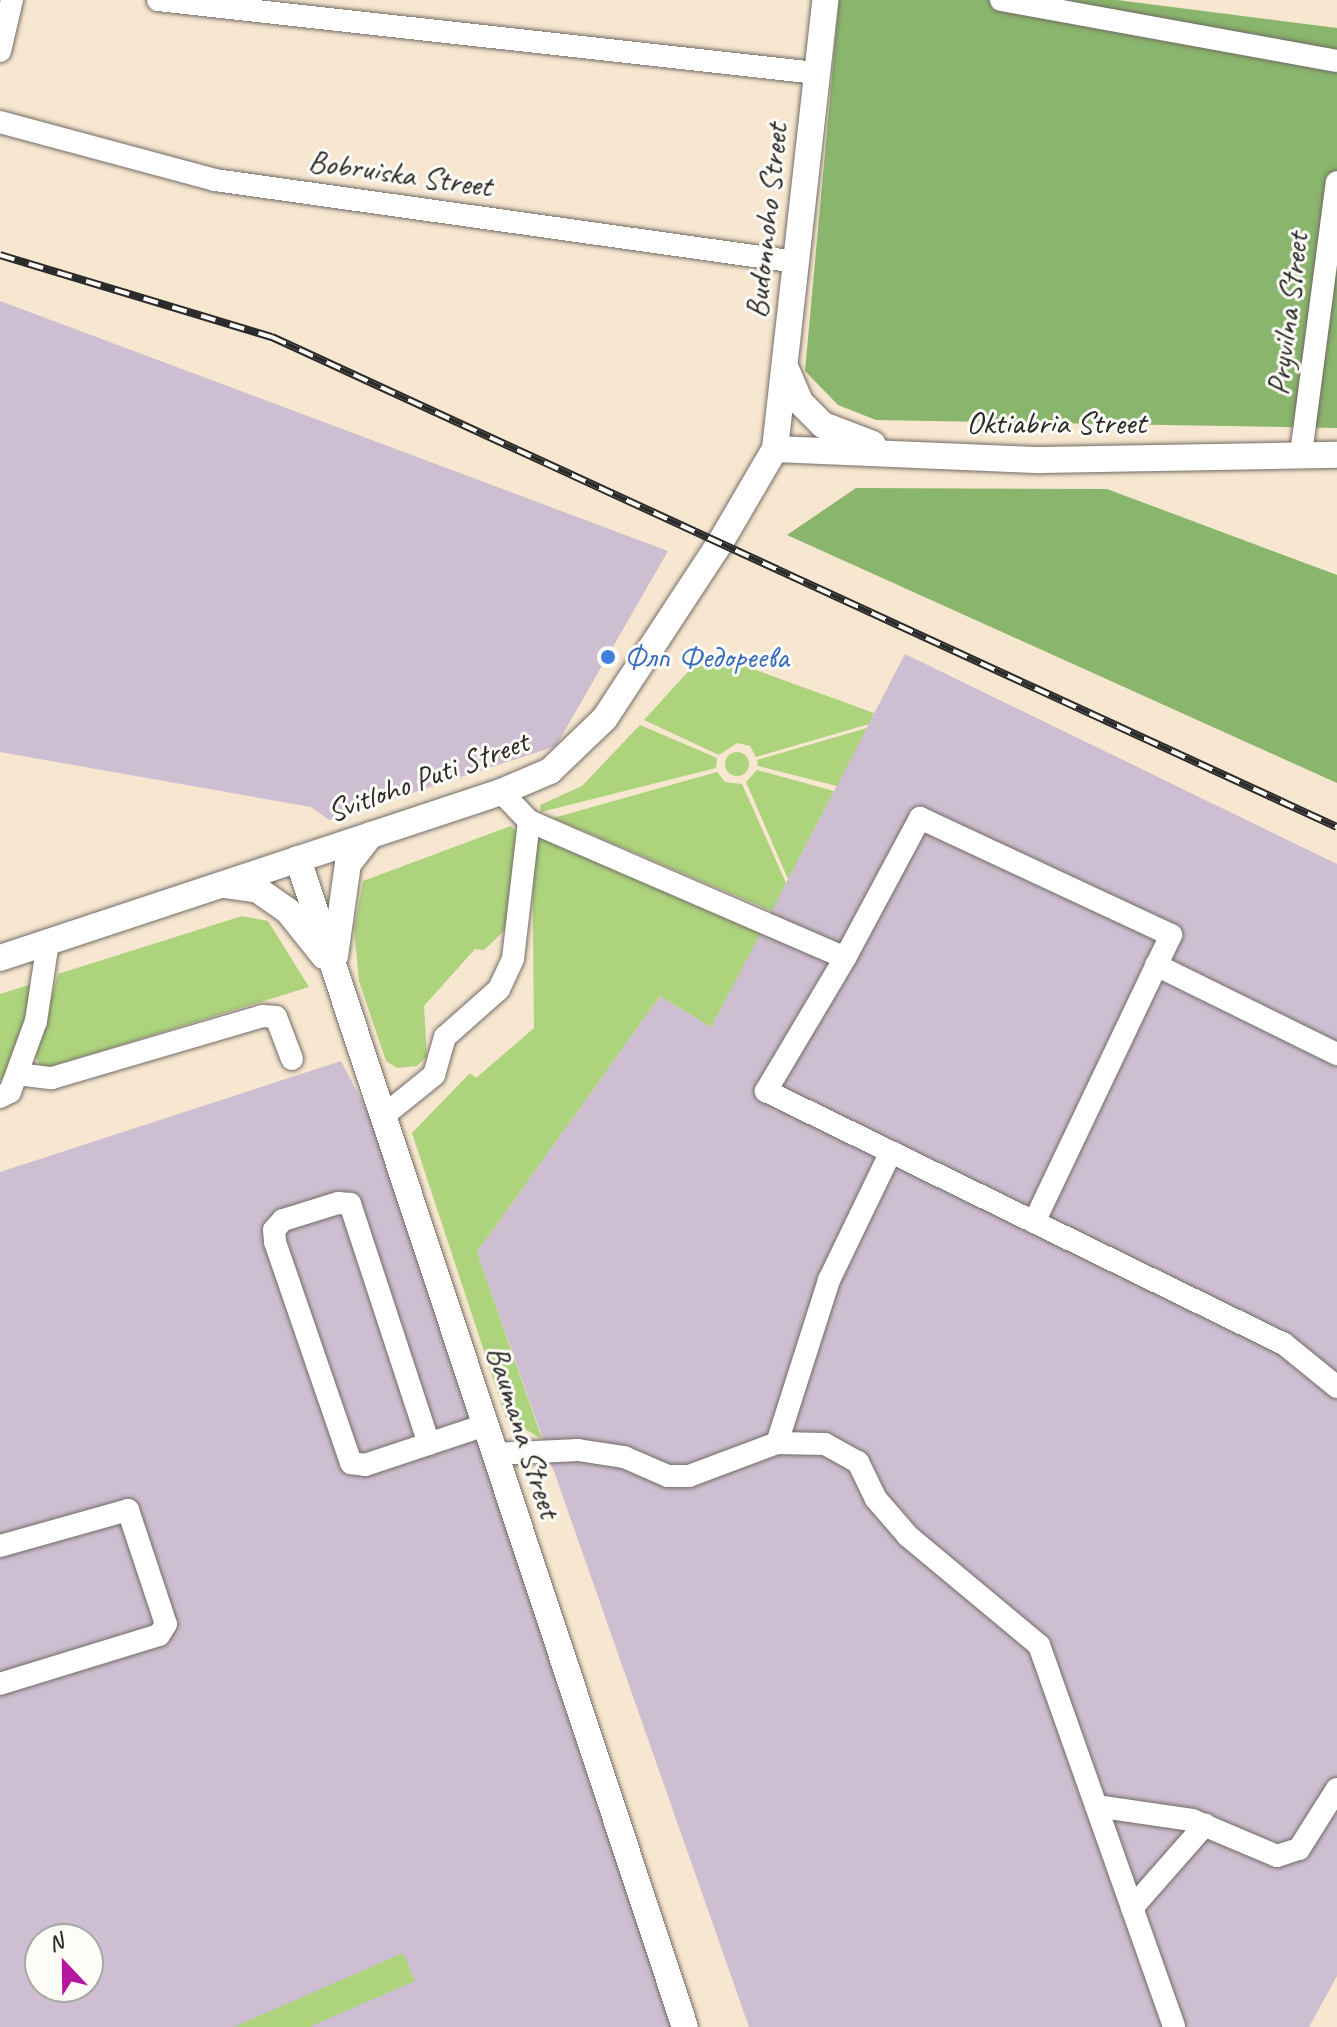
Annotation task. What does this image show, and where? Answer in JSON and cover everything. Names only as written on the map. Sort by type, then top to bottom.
[{"type":"main road","name":"Budonnoho Street","points":[[775,449],[787,371],[825,0]]},
{"type":"main road","points":[[787,371],[800,402],[823,425],[911,454]]},
{"type":"main road","name":"Oktiabria Street","points":[[775,449],[1041,460],[1337,455]]},
{"type":"main road","name":"Svitloho Puti Street","points":[[0,958],[501,792],[550,771],[605,718],[720,543],[775,449]]},
{"type":"main road","points":[[334,968],[348,864],[371,835]]},
{"type":"main road","name":"Baumana Street","points":[[298,859],[685,2027]]},
{"type":"main road","points":[[220,885],[258,890],[288,911],[334,968]]},
{"type":"street","points":[[0,51],[12,0]]},
{"type":"street","points":[[158,0],[816,73]]},
{"type":"street","points":[[1001,0],[1337,61]]},
{"type":"street","name":"Bobruiska Street","points":[[0,122],[215,180],[796,262]]},
{"type":"street","name":"Pryvilna Street","points":[[1301,454],[1337,182]]},
{"type":"street","points":[[501,792],[529,821],[845,958]]},
{"type":"street","points":[[1034,1222],[1171,935],[920,818],[845,958],[766,1091],[1034,1222],[1284,1344],[1337,1387]]},
{"type":"street","points":[[382,1117],[434,1075],[445,1037],[499,989],[513,959],[529,821]]},
{"type":"street","points":[[0,1097],[10,1092],[36,1021],[48,942]]},
{"type":"street","points":[[1156,965],[1337,1054]]},
{"type":"street","points":[[17,1074],[52,1078],[263,1016],[276,1017],[292,1059]]},
{"type":"street","points":[[777,1443],[829,1280],[891,1152]]},
{"type":"street","points":[[429,1444],[350,1204],[338,1203],[283,1220],[274,1230],[275,1242],[344,1453],[351,1463],[365,1465],[429,1444],[485,1425]]},
{"type":"street","points":[[494,1454],[578,1450],[624,1457],[668,1476],[689,1476],[777,1443],[825,1444],[858,1462],[876,1499],[908,1536],[1039,1645],[1174,2027]]},
{"type":"street","points":[[0,1546],[128,1510],[166,1624],[159,1635],[0,1684]]},
{"type":"street","points":[[1096,1806],[1205,1825],[1277,1856],[1299,1849],[1337,1789]]},
{"type":"street","points":[[1132,1908],[1205,1825]]},
{"type":"shaded area","points":[[0,301],[668,551],[556,746],[329,820],[311,807],[0,752]]},
{"type":"shaded area","points":[[905,654],[1337,864],[1337,1976],[1309,2027],[749,2027],[477,1252],[660,996],[711,1027]]},
{"type":"shaded area","points":[[341,1061],[372,1120],[673,2027],[0,2027],[0,1172]]},
{"type":"green space","points":[[839,0],[1117,0],[1337,28],[1337,428],[876,420],[838,405],[805,371]]},
{"type":"green space","points":[[856,488],[1107,489],[1337,575],[1337,783],[787,535]]},
{"type":"green space","points":[[706,652],[874,713],[869,724],[756,757],[750,746],[737,743],[719,755],[644,720]]},
{"type":"green space","points":[[640,725],[717,758],[716,768],[541,812],[540,805],[582,786]]},
{"type":"green space","points":[[867,728],[837,786],[758,766],[757,760]]},
{"type":"green space","points":[[737,752],[745,756],[749,764],[745,772],[737,776],[729,772],[725,764],[729,756]]},
{"type":"green space","points":[[757,770],[834,791],[788,879],[746,782]]},
{"type":"green space","points":[[717,772],[725,782],[742,784],[786,883],[772,911],[553,818]]},
{"type":"green space","points":[[511,826],[518,833],[506,929],[484,950],[475,949],[424,1006],[427,1056],[417,1066],[397,1068],[386,1061],[359,981],[354,929],[363,881]]},
{"type":"green space","points":[[532,830],[763,929],[711,1027],[660,996],[477,1252],[542,1439],[506,1418],[412,1133],[470,1073],[476,1078],[534,1028]]},
{"type":"green space","points":[[242,916],[268,921],[309,987],[42,1069],[35,1056],[58,974]]},
{"type":"green space","points":[[38,982],[10,1070],[0,1081],[0,994]]},
{"type":"green space","points":[[403,1953],[415,1981],[309,2027],[234,2027]]},
{"type":"railway","points":[[0,255],[272,337],[1337,827]]},
{"type":"place","name":"Флп Федореева","points":[[608,657]]}]
